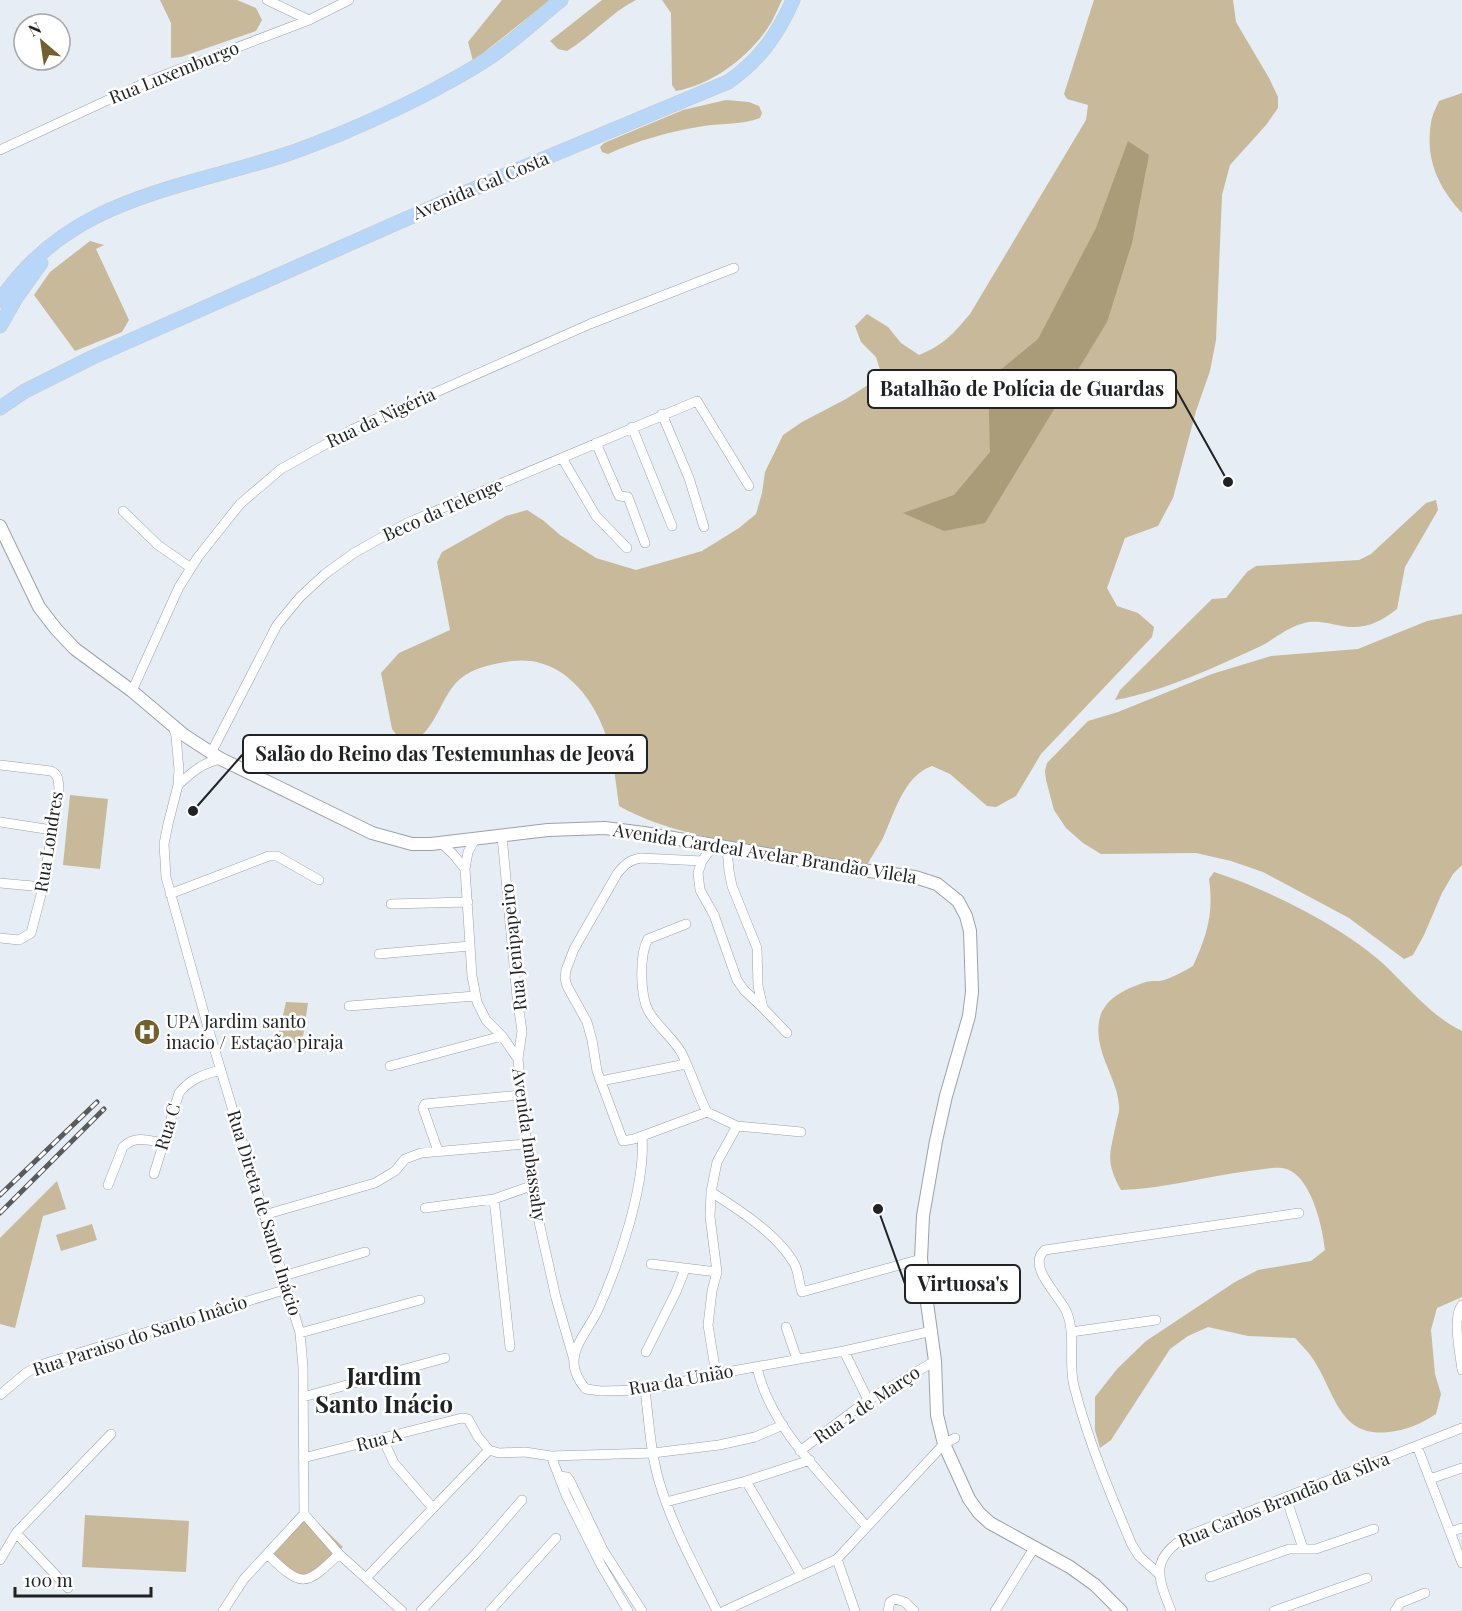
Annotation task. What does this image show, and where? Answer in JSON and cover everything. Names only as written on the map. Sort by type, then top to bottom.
[{"type":"main road","points":[[0,301],[30,263],[63,236],[104,213],[190,181],[285,155],[386,113],[442,86],[487,59],[515,39],[561,0]]},
{"type":"main road","name":"Avenida Gal Costa","points":[[0,408],[59,373],[137,337],[508,174],[728,82],[761,54],[778,29],[793,0]]},
{"type":"main road","points":[[0,326],[29,278],[63,236]]},
{"type":"main road","name":"Avenida Gal Costa","points":[[0,400],[20,386],[75,358],[112,343],[137,337]]},
{"type":"main road","name":"Avenida Cardeal Avelar Brandão Vilela","points":[[0,526],[39,606],[75,649],[216,756],[372,833],[412,843],[442,844],[576,828],[605,828],[928,880],[951,894],[966,916],[972,945],[972,992],[969,1016],[939,1126],[922,1216],[921,1259],[932,1331],[937,1415],[950,1441],[969,1498],[980,1513],[990,1523],[1070,1567],[1095,1585],[1121,1611]]},
{"type":"main road","name":"Avenida Cardeal Avelar Brandão Vilela","points":[[0,541],[13,554]]},
{"type":"street","points":[[267,0],[309,20]]},
{"type":"street","name":"Rua Luxemburgo","points":[[0,150],[149,81],[309,20],[349,0]]},
{"type":"street","name":"Rua da Nigéria","points":[[132,691],[179,587],[191,568],[240,504],[281,469],[352,429],[590,324],[734,268]]},
{"type":"street","name":"Beco da Telenge","points":[[216,756],[277,625],[300,597],[325,574],[354,553],[407,523],[697,400],[749,486]]},
{"type":"street","points":[[662,414],[689,478],[704,527]]},
{"type":"street","points":[[632,427],[672,526]]},
{"type":"street","points":[[596,444],[619,496],[628,497],[645,543]]},
{"type":"street","points":[[562,458],[596,516],[627,548]]},
{"type":"street","points":[[123,511],[158,545],[191,568]]},
{"type":"street","name":"Rua Direta de Santo Inácio","points":[[173,725],[179,756],[178,785],[164,844],[164,860],[170,894],[300,1333],[303,1367],[304,1514]]},
{"type":"street","points":[[178,785],[216,756]]},
{"type":"street","name":"Rua Londres","points":[[0,765],[55,773],[59,788],[43,887],[31,933],[19,940],[0,938]]},
{"type":"street","points":[[0,822],[52,830]]},
{"type":"street","name":"Rua Jenipapeiro","points":[[502,836],[522,1030],[518,1059]]},
{"type":"street","name":"Avenida Imbassahy","points":[[475,839],[468,852],[465,869],[475,996],[480,1012],[502,1036],[518,1059],[531,1186],[556,1298],[574,1360]]},
{"type":"street","points":[[442,844],[465,869]]},
{"type":"street","points":[[713,846],[702,861],[698,883],[714,915],[731,964],[744,990],[787,1034]]},
{"type":"street","points":[[727,848],[732,886],[757,948],[758,986],[763,1008]]},
{"type":"street","points":[[170,894],[268,856],[277,856],[319,880]]},
{"type":"street","points":[[702,861],[640,858],[625,865],[617,874],[574,949],[565,978],[586,1022],[601,1081],[622,1141],[642,1137],[707,1112]]},
{"type":"street","points":[[0,883],[43,887]]},
{"type":"street","points":[[391,904],[468,902]]},
{"type":"street","points":[[686,924],[648,939],[643,952],[642,978],[650,1012],[671,1036],[707,1112],[737,1126],[801,1132]]},
{"type":"street","points":[[379,954],[470,946]]},
{"type":"street","points":[[349,1006],[475,996]]},
{"type":"street","points":[[390,1066],[502,1036]]},
{"type":"street","points":[[601,1081],[686,1064]]},
{"type":"street","name":"Rua C","points":[[154,1174],[179,1093],[190,1081],[221,1070]]},
{"type":"street","points":[[438,1151],[423,1110],[425,1104],[521,1095]]},
{"type":"street","points":[[716,1374],[708,1325],[717,1272],[710,1217],[711,1192],[717,1162],[737,1126]]},
{"type":"street","points":[[574,1360],[606,1289],[634,1207],[642,1137]]},
{"type":"street","points":[[108,1185],[123,1147],[128,1142],[138,1138],[163,1143]]},
{"type":"street","points":[[264,1215],[366,1186],[387,1177],[405,1159],[413,1155],[526,1144]]},
{"type":"street","points":[[425,1208],[494,1199],[531,1186]]},
{"type":"street","points":[[711,1192],[745,1214],[783,1248],[797,1269],[803,1292],[921,1259]]},
{"type":"street","points":[[494,1199],[510,1347]]},
{"type":"street","points":[[1171,1611],[1160,1575],[1139,1556],[1132,1545],[1090,1443],[1071,1372],[1071,1332],[1067,1313],[1043,1275],[1039,1258],[1045,1250],[1299,1213]]},
{"type":"street","points":[[283,1276],[365,1252]]},
{"type":"street","points":[[651,1264],[717,1272]]},
{"type":"street","points":[[646,1352],[685,1269]]},
{"type":"street","name":"Rua Paraiso do Santo Inâcio","points":[[0,1395],[26,1373],[40,1365],[287,1289]]},
{"type":"street","points":[[300,1333],[420,1300]]},
{"type":"street","points":[[1462,1305],[1458,1313],[1458,1322],[1462,1370]]},
{"type":"street","points":[[1071,1332],[1156,1320]]},
{"type":"street","points":[[786,1327],[796,1359]]},
{"type":"street","name":"Rua da União","points":[[574,1360],[578,1378],[586,1389],[645,1390],[716,1374],[844,1351],[932,1331]]},
{"type":"street","points":[[844,1351],[867,1400]]},
{"type":"street","points":[[303,1397],[445,1358]]},
{"type":"street","name":"Rua 2 de Março","points":[[800,1451],[867,1400],[935,1361]]},
{"type":"street","points":[[757,1367],[766,1399],[800,1451],[867,1527]]},
{"type":"street","points":[[645,1390],[653,1453],[666,1503],[717,1611]]},
{"type":"street","name":"Rua A","points":[[303,1458],[455,1420],[468,1419],[478,1437],[489,1450]]},
{"type":"street","points":[[366,1578],[489,1450],[499,1453],[525,1452],[551,1456],[653,1453],[719,1445],[755,1437],[783,1425]]},
{"type":"street","name":"Rua Carlos Brandão da Silva","points":[[1160,1575],[1163,1555],[1181,1540],[1462,1428]]},
{"type":"street","points":[[0,1560],[16,1533],[111,1434]]},
{"type":"street","points":[[383,1439],[394,1463],[432,1507]]},
{"type":"street","points":[[724,1611],[837,1559],[950,1441]]},
{"type":"street","points":[[1417,1446],[1462,1563]]},
{"type":"street","points":[[551,1456],[566,1495],[601,1565],[628,1611]]},
{"type":"street","name":"Rua 2 de Março","points":[[666,1503],[746,1481],[810,1460]]},
{"type":"street","points":[[1430,1479],[1462,1468]]},
{"type":"street","points":[[559,1476],[570,1481],[603,1550],[642,1611]]},
{"type":"street","points":[[746,1481],[801,1575]]},
{"type":"street","points":[[1286,1498],[1303,1548]]},
{"type":"street","points":[[421,1611],[522,1500]]},
{"type":"street","points":[[223,1611],[235,1589],[304,1514],[339,1554],[402,1611]]},
{"type":"street","points":[[1450,1532],[1462,1528]]},
{"type":"street","points":[[1210,1577],[1289,1548],[1316,1549],[1374,1529]]},
{"type":"street","points":[[16,1533],[68,1588]]},
{"type":"street","points":[[490,1611],[556,1538]]},
{"type":"street","points":[[995,1611],[1034,1548]]},
{"type":"street","points":[[267,1554],[287,1573],[303,1580],[319,1574],[339,1554]]},
{"type":"street","points":[[837,1559],[855,1611]]},
{"type":"street","points":[[1274,1611],[1367,1578]]},
{"type":"street","points":[[1395,1611],[1400,1603],[1425,1593]]},
{"type":"street","points":[[889,1606],[893,1599],[899,1599],[914,1611]]},
{"type":"shaded area","points":[[160,0],[237,0],[256,8],[262,20],[256,31],[181,57],[171,58],[171,23]]},
{"type":"shaded area","points":[[502,0],[550,0],[473,61],[468,42]]},
{"type":"shaded area","points":[[602,0],[636,0],[618,11],[567,51],[558,49],[550,41]]},
{"type":"shaded area","points":[[662,0],[782,0],[759,40],[738,60],[702,83],[676,91],[672,85],[671,13]]},
{"type":"shaded area","points":[[1094,0],[1233,0],[1236,22],[1269,78],[1278,97],[1278,108],[1230,165],[1222,195],[1216,340],[1210,371],[1196,411],[1173,498],[1158,526],[1125,538],[1107,588],[1117,606],[1138,613],[1154,627],[1152,637],[1041,754],[1016,796],[996,807],[987,806],[950,774],[932,766],[922,771],[907,787],[895,808],[882,840],[867,865],[816,858],[672,828],[619,806],[608,742],[592,706],[567,676],[551,667],[532,661],[499,663],[466,675],[454,685],[424,733],[404,744],[392,729],[381,673],[399,653],[450,630],[437,562],[442,552],[506,516],[527,510],[596,558],[636,570],[702,551],[739,528],[756,514],[765,472],[783,435],[882,376],[876,357],[861,342],[855,326],[867,314],[888,327],[901,343],[919,355],[942,343],[958,328],[970,314],[1086,120],[1088,105],[1067,99],[1064,94]]},
{"type":"shaded area","points":[[1462,93],[1462,213],[1446,193],[1435,172],[1430,136],[1432,117],[1439,101]]},
{"type":"shaded area","points":[[726,100],[749,102],[759,106],[762,113],[760,118],[667,133],[608,154],[602,152],[600,147],[604,143],[683,110]]},
{"type":"shaded area","points":[[1128,141],[1149,155],[1132,243],[1107,322],[985,523],[944,531],[903,513],[954,495],[990,452],[988,380],[1038,339],[1096,228]]},
{"type":"shaded area","points":[[90,241],[104,245],[96,249],[129,320],[122,332],[75,351],[34,295],[50,272]]},
{"type":"shaded area","points":[[1436,500],[1438,510],[1405,567],[1397,609],[1385,618],[1358,627],[1317,622],[1301,624],[1261,646],[1189,678],[1152,691],[1115,700],[1120,690],[1212,599],[1226,598],[1247,572],[1256,566],[1359,560],[1371,554],[1426,503]]},
{"type":"shaded area","points":[[1462,614],[1462,865],[1453,874],[1442,893],[1413,955],[1404,959],[1349,918],[1263,872],[1231,861],[1196,853],[1101,854],[1083,843],[1066,828],[1054,810],[1046,780],[1047,763],[1088,721],[1118,712],[1212,674],[1271,656],[1358,649],[1427,621]]},
{"type":"shaded area","points":[[70,795],[108,799],[100,869],[63,865]]},
{"type":"shaded area","points":[[1214,872],[1278,898],[1343,933],[1379,960],[1439,1017],[1462,1031],[1462,1297],[1437,1308],[1431,1330],[1435,1374],[1441,1394],[1436,1414],[1408,1428],[1389,1432],[1372,1432],[1359,1428],[1340,1410],[1313,1359],[1295,1338],[1248,1336],[1208,1327],[1188,1336],[1170,1349],[1111,1440],[1100,1448],[1095,1430],[1095,1397],[1117,1369],[1146,1341],[1235,1282],[1258,1270],[1311,1261],[1325,1250],[1313,1202],[1307,1189],[1292,1171],[1270,1168],[1154,1187],[1121,1190],[1113,1172],[1110,1157],[1119,1108],[1116,1091],[1101,1049],[1099,1023],[1101,1013],[1113,998],[1122,992],[1148,981],[1168,979],[1193,966],[1208,924],[1211,903],[1209,879]]},
{"type":"shaded area","points":[[286,1002],[308,1003],[302,1043],[277,1042]]},
{"type":"shaded area","points":[[57,1181],[66,1209],[43,1216],[15,1328],[0,1324],[0,1238]]},
{"type":"shaded area","points":[[92,1224],[97,1240],[61,1251],[56,1235]]},
{"type":"shaded area","points":[[308,1513],[343,1547],[320,1569],[299,1577],[285,1571],[268,1552]]},
{"type":"shaded area","points":[[85,1515],[189,1521],[186,1572],[82,1567]]},
{"type":"railway","points":[[0,1195],[97,1102]]},
{"type":"railway","points":[[0,1213],[104,1109]]},
{"type":"place","name":"Batalhão de Polícia de Guardas","points":[[1228,482]]},
{"type":"place","name":"Salão do Reino das Testemunhas de Jeová","points":[[193,811]]},
{"type":"place","name":"UPA Jardim santo inacio / Estação piraja","points":[[147,1032]]},
{"type":"place","name":"Virtuosa's","points":[[878,1209]]},
{"type":"district","name":"Jardim Santo Inácio","points":[[384,1391]]}]
